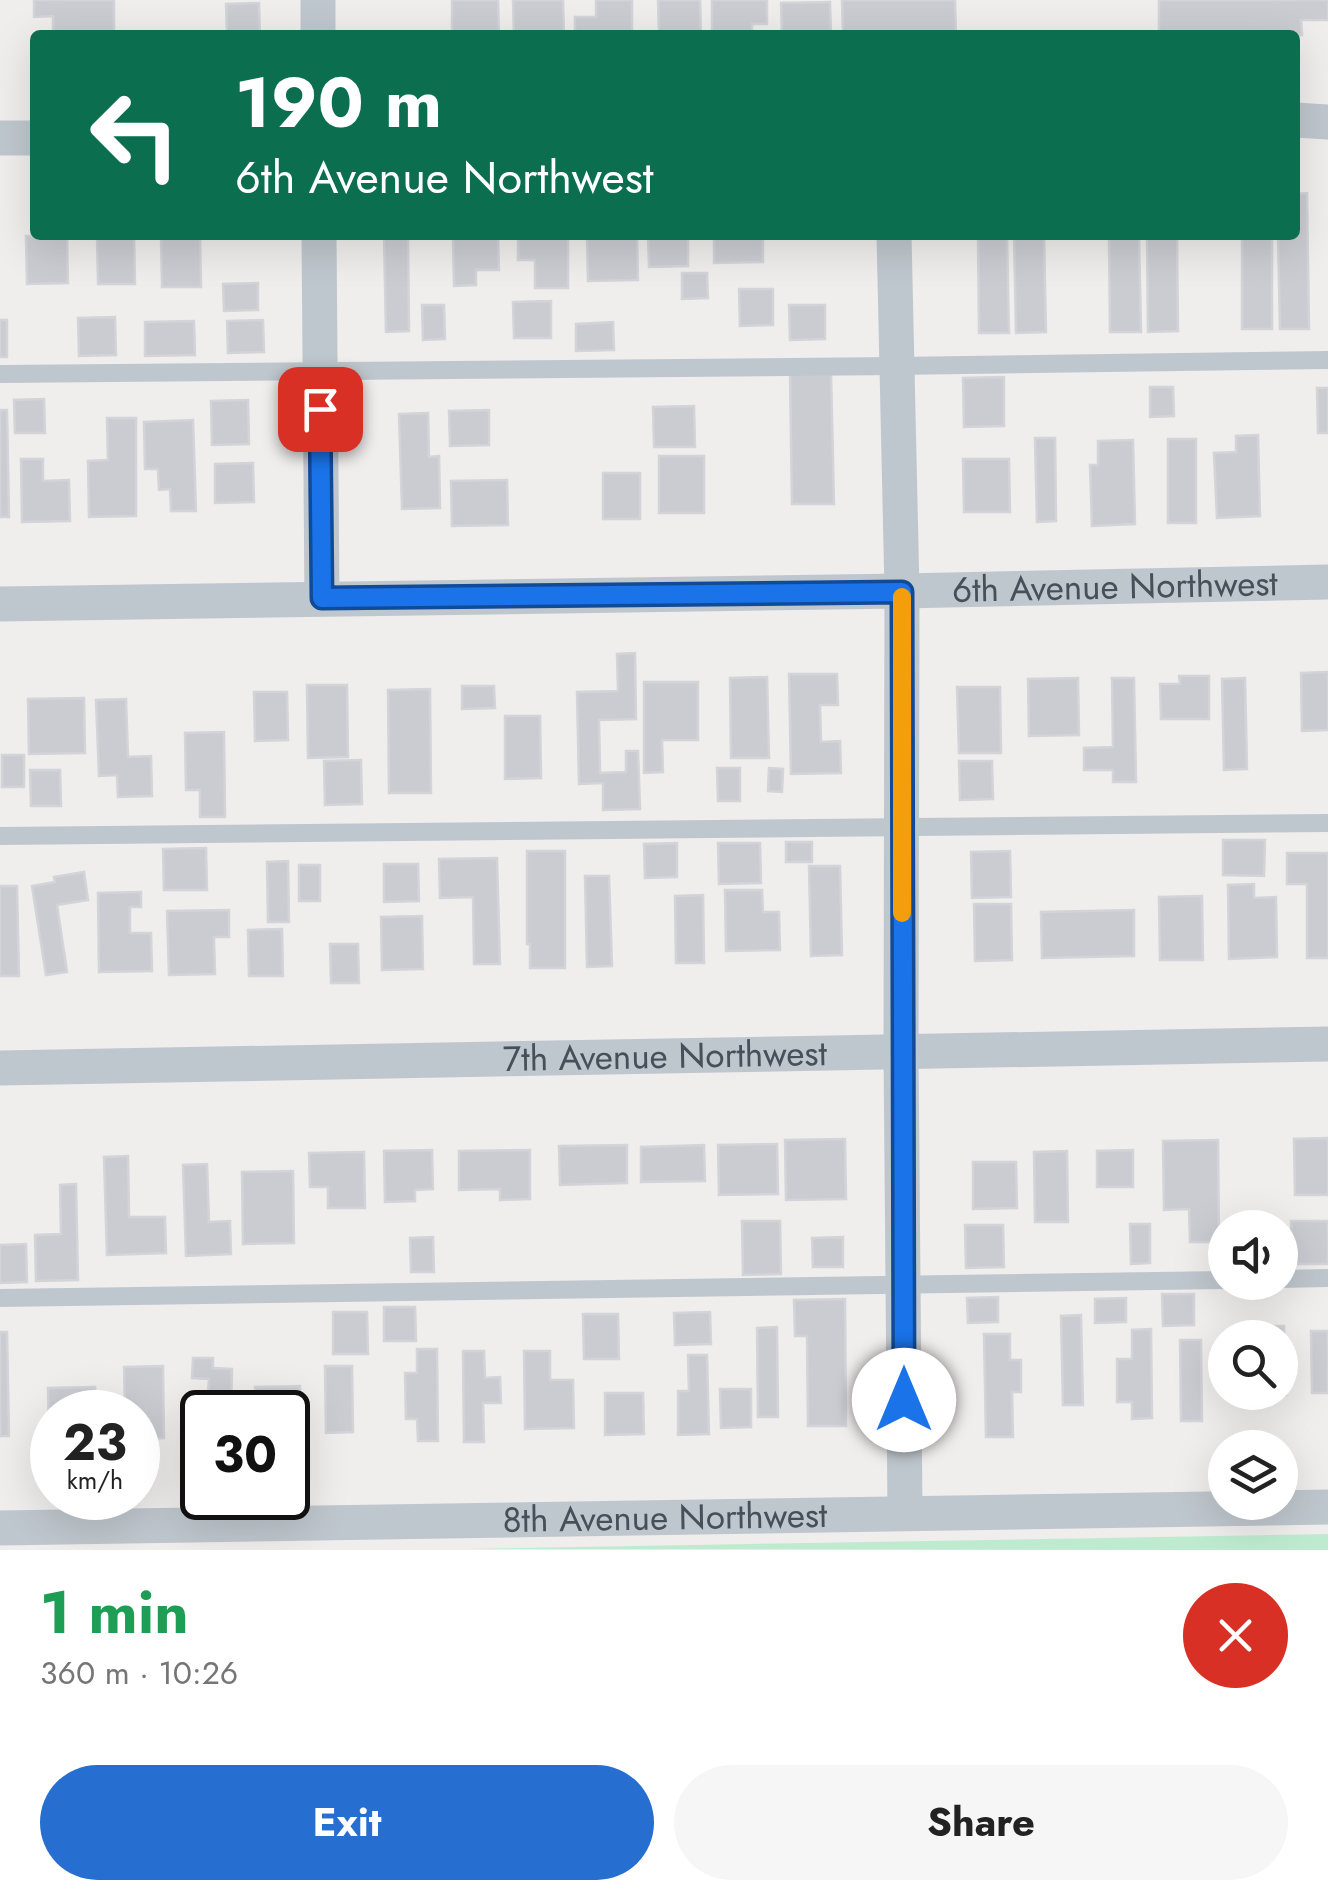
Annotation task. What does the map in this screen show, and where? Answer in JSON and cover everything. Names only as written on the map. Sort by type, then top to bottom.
[{"type":"street","points":[[318,0],[318,30]]},
{"type":"street","points":[[1300,120],[1328,122]]},
{"type":"street","points":[[0,138],[30,138]]},
{"type":"street","points":[[319,240],[322,598]]},
{"type":"street","points":[[894,240],[902,592],[905,1513]]},
{"type":"street","name":"6th Avenue Northwest","points":[[0,604],[1328,582]]},
{"type":"street","name":"7th Avenue Northwest","points":[[0,1068],[1328,1044]]},
{"type":"street","name":"8th Avenue Northwest","points":[[0,1528],[1328,1508]]},
{"type":"lane","points":[[0,374],[1328,360]]},
{"type":"lane","points":[[0,836],[1328,823]]},
{"type":"lane","points":[[1298,1279],[1328,1278]]},
{"type":"lane","points":[[0,1298],[1208,1280]]},
{"type":"green space","points":[[1328,1534],[1328,1550],[464,1549]]},
{"type":"building","points":[[34,0],[114,0],[114,30],[53,30],[53,16],[34,17]]},
{"type":"building","points":[[452,0],[498,0],[499,30],[452,30]]},
{"type":"building","points":[[513,0],[563,0],[564,30],[514,30]]},
{"type":"building","points":[[596,0],[632,0],[632,30],[575,30],[575,17],[596,17]]},
{"type":"building","points":[[658,0],[700,0],[701,30],[659,30]]},
{"type":"building","points":[[712,0],[767,0],[767,24],[752,24],[752,30],[712,30]]},
{"type":"building","points":[[842,0],[955,0],[956,30],[843,30]]},
{"type":"building","points":[[1159,0],[1328,0],[1328,20],[1301,20],[1302,35],[1300,30],[1159,30]]},
{"type":"building","points":[[830,2],[831,30],[782,30],[781,3]]},
{"type":"building","points":[[259,3],[260,30],[227,30],[226,4]]},
{"type":"building","points":[[1307,193],[1309,329],[1280,329],[1278,240],[1300,240],[1300,194]]},
{"type":"building","points":[[26,236],[30,240],[67,240],[68,283],[27,284]]},
{"type":"building","points":[[97,240],[134,240],[135,284],[98,284]]},
{"type":"building","points":[[161,240],[200,240],[201,287],[162,287]]},
{"type":"building","points":[[384,240],[408,240],[409,331],[386,332]]},
{"type":"building","points":[[453,240],[498,240],[499,270],[476,270],[476,285],[454,286]]},
{"type":"building","points":[[518,240],[568,240],[568,288],[535,288],[535,260],[518,260]]},
{"type":"building","points":[[587,240],[637,240],[638,280],[588,281]]},
{"type":"building","points":[[648,240],[688,240],[688,266],[649,267]]},
{"type":"building","points":[[714,240],[763,240],[763,262],[714,263]]},
{"type":"building","points":[[978,240],[1007,240],[1009,333],[979,333]]},
{"type":"building","points":[[1014,240],[1044,240],[1046,332],[1016,333]]},
{"type":"building","points":[[1109,240],[1139,240],[1141,332],[1110,332]]},
{"type":"building","points":[[1147,240],[1177,240],[1178,331],[1148,332]]},
{"type":"building","points":[[1242,240],[1272,240],[1272,329],[1242,329]]},
{"type":"building","points":[[682,273],[707,273],[708,298],[682,299]]},
{"type":"building","points":[[258,283],[258,310],[224,311],[223,284]]},
{"type":"building","points":[[739,289],[773,289],[773,325],[740,326]]},
{"type":"building","points":[[551,301],[551,338],[514,338],[513,302]]},
{"type":"building","points":[[422,305],[444,305],[445,339],[423,340]]},
{"type":"building","points":[[789,305],[825,305],[825,339],[790,340]]},
{"type":"building","points":[[115,317],[116,355],[79,356],[78,318]]},
{"type":"building","points":[[0,320],[7,320],[7,357],[0,357]]},
{"type":"building","points":[[263,320],[264,352],[228,353],[227,321]]},
{"type":"building","points":[[194,321],[195,355],[145,356],[145,322]]},
{"type":"building","points":[[613,322],[614,350],[576,351],[576,324]]},
{"type":"building","points":[[790,374],[831,374],[834,504],[792,504]]},
{"type":"building","points":[[1004,377],[1004,426],[964,427],[963,378]]},
{"type":"building","points":[[1150,387],[1173,387],[1174,416],[1150,417]]},
{"type":"building","points":[[1317,388],[1328,388],[1328,433],[1318,433]]},
{"type":"building","points":[[44,399],[45,433],[15,433],[14,400]]},
{"type":"building","points":[[248,400],[249,444],[212,445],[211,401]]},
{"type":"building","points":[[694,406],[695,447],[654,447],[653,407]]},
{"type":"building","points":[[0,410],[7,410],[9,517],[0,517]]},
{"type":"building","points":[[489,410],[489,445],[450,446],[449,411]]},
{"type":"building","points":[[428,413],[429,457],[439,456],[440,508],[402,509],[399,414]]},
{"type":"building","points":[[107,418],[136,418],[136,516],[89,517],[88,461],[108,460]]},
{"type":"building","points":[[193,420],[196,511],[171,511],[170,489],[159,490],[158,469],[145,469],[144,422]]},
{"type":"building","points":[[1258,435],[1260,516],[1217,518],[1214,453],[1236,452],[1236,436]]},
{"type":"building","points":[[1035,438],[1055,438],[1056,521],[1037,522]]},
{"type":"building","points":[[1168,439],[1196,439],[1196,523],[1168,523]]},
{"type":"building","points":[[1133,440],[1135,524],[1092,526],[1090,465],[1098,465],[1098,441]]},
{"type":"building","points":[[659,456],[704,456],[704,513],[659,513]]},
{"type":"building","points":[[21,459],[43,459],[43,481],[69,480],[70,521],[22,522]]},
{"type":"building","points":[[963,459],[1009,459],[1010,512],[964,512]]},
{"type":"building","points":[[253,463],[254,502],[215,503],[215,464]]},
{"type":"building","points":[[603,473],[640,473],[640,519],[603,519]]},
{"type":"building","points":[[507,480],[508,525],[452,526],[451,481]]},
{"type":"building","points":[[635,653],[636,719],[599,720],[600,773],[626,772],[626,751],[638,751],[640,809],[603,810],[603,783],[579,784],[577,692],[618,691],[617,654]]},
{"type":"building","points":[[1328,672],[1328,730],[1302,731],[1301,673]]},
{"type":"building","points":[[789,674],[837,674],[838,705],[820,705],[821,742],[840,741],[841,773],[791,774]]},
{"type":"building","points":[[1179,676],[1209,676],[1209,719],[1161,719],[1160,684],[1180,684]]},
{"type":"building","points":[[767,677],[769,758],[731,758],[730,678]]},
{"type":"building","points":[[1078,678],[1079,735],[1029,736],[1028,679]]},
{"type":"building","points":[[1112,678],[1134,678],[1136,782],[1113,782],[1113,770],[1084,770],[1084,748],[1113,747]]},
{"type":"building","points":[[1245,678],[1247,769],[1224,770],[1222,679]]},
{"type":"building","points":[[644,682],[698,682],[698,740],[662,740],[663,772],[644,773]]},
{"type":"building","points":[[307,685],[347,685],[348,757],[308,758]]},
{"type":"building","points":[[462,686],[494,686],[495,708],[462,709]]},
{"type":"building","points":[[957,687],[1000,687],[1001,753],[959,753]]},
{"type":"building","points":[[430,689],[431,793],[389,793],[388,690]]},
{"type":"building","points":[[254,692],[287,692],[288,740],[255,741]]},
{"type":"building","points":[[84,698],[85,753],[29,754],[28,699]]},
{"type":"building","points":[[126,699],[128,757],[151,756],[152,796],[118,797],[117,775],[99,776],[96,700]]},
{"type":"building","points":[[505,716],[540,716],[541,778],[505,779]]},
{"type":"building","points":[[224,732],[225,817],[200,817],[200,790],[186,790],[185,733]]},
{"type":"building","points":[[2,755],[24,755],[24,787],[2,787]]},
{"type":"building","points":[[361,760],[362,804],[325,805],[324,761]]},
{"type":"building","points":[[959,761],[992,761],[993,799],[960,800]]},
{"type":"building","points":[[717,768],[740,768],[740,801],[718,801]]},
{"type":"building","points":[[769,768],[783,769],[782,792],[768,791]]},
{"type":"building","points":[[30,770],[60,770],[61,806],[31,806]]},
{"type":"building","points":[[1223,840],[1265,840],[1264,876],[1223,875]]},
{"type":"building","points":[[786,842],[812,842],[812,862],[786,862]]},
{"type":"building","points":[[677,843],[677,877],[645,878],[644,844]]},
{"type":"building","points":[[718,843],[760,843],[761,883],[719,884]]},
{"type":"building","points":[[206,848],[207,890],[164,890],[163,849]]},
{"type":"building","points":[[527,851],[565,851],[565,968],[530,968]]},
{"type":"building","points":[[1010,851],[1011,897],[972,898],[971,852]]},
{"type":"building","points":[[1287,853],[1328,853],[1328,958],[1307,958],[1307,884],[1287,884]]},
{"type":"building","points":[[497,858],[500,964],[474,964],[473,897],[440,898],[439,859]]},
{"type":"building","points":[[288,861],[289,922],[268,922],[267,862]]},
{"type":"building","points":[[384,864],[418,864],[419,901],[384,902]]},
{"type":"building","points":[[299,865],[320,865],[320,901],[299,901]]},
{"type":"building","points":[[809,866],[840,866],[842,955],[811,956]]},
{"type":"building","points":[[84,872],[88,900],[57,905],[67,972],[46,975],[32,886]]},
{"type":"building","points":[[585,876],[609,876],[612,966],[587,967]]},
{"type":"building","points":[[1254,884],[1254,898],[1276,897],[1277,957],[1229,959],[1228,885]]},
{"type":"building","points":[[0,886],[17,886],[19,976],[0,976]]},
{"type":"building","points":[[725,890],[762,890],[763,912],[779,912],[780,950],[726,951]]},
{"type":"building","points":[[141,892],[141,907],[130,907],[130,933],[151,933],[152,971],[99,972],[98,893]]},
{"type":"building","points":[[703,895],[704,963],[676,963],[675,896]]},
{"type":"building","points":[[1202,896],[1203,960],[1160,960],[1159,897]]},
{"type":"building","points":[[974,904],[1011,904],[1012,960],[975,961]]},
{"type":"building","points":[[229,910],[229,937],[214,937],[215,974],[169,975],[167,911]]},
{"type":"building","points":[[1134,910],[1134,956],[1042,958],[1041,912]]},
{"type":"building","points":[[422,916],[423,969],[382,970],[381,917]]},
{"type":"building","points":[[282,929],[283,976],[249,976],[248,930]]},
{"type":"building","points":[[330,944],[358,944],[359,983],[331,983]]},
{"type":"building","points":[[1328,1138],[1328,1195],[1295,1195],[1294,1139]]},
{"type":"building","points":[[845,1139],[846,1199],[786,1200],[785,1140]]},
{"type":"building","points":[[1218,1140],[1219,1210],[1208,1210],[1208,1242],[1190,1242],[1189,1209],[1164,1210],[1163,1141]]},
{"type":"building","points":[[777,1144],[778,1194],[719,1195],[718,1145]]},
{"type":"building","points":[[627,1145],[627,1183],[560,1185],[559,1146]]},
{"type":"building","points":[[704,1145],[705,1181],[641,1182],[641,1147]]},
{"type":"building","points":[[432,1150],[433,1189],[415,1190],[415,1201],[385,1202],[384,1151]]},
{"type":"building","points":[[530,1150],[530,1199],[500,1200],[500,1189],[459,1190],[459,1151]]},
{"type":"building","points":[[1133,1150],[1133,1187],[1097,1187],[1097,1151]]},
{"type":"building","points":[[1067,1151],[1068,1222],[1035,1222],[1034,1152]]},
{"type":"building","points":[[364,1152],[365,1208],[328,1208],[328,1187],[310,1187],[309,1153]]},
{"type":"building","points":[[128,1156],[129,1217],[165,1217],[166,1253],[107,1255],[104,1157]]},
{"type":"building","points":[[973,1162],[1016,1162],[1017,1208],[973,1209]]},
{"type":"building","points":[[207,1164],[209,1222],[230,1221],[231,1254],[186,1256],[183,1165]]},
{"type":"building","points":[[293,1171],[294,1243],[243,1244],[242,1172]]},
{"type":"building","points":[[76,1184],[78,1280],[36,1281],[35,1235],[61,1234],[60,1185]]},
{"type":"building","points":[[742,1221],[780,1221],[781,1274],[743,1275]]},
{"type":"building","points":[[1298,1221],[1328,1221],[1328,1264],[1298,1264]]},
{"type":"building","points":[[1130,1224],[1150,1224],[1150,1263],[1131,1264]]},
{"type":"building","points":[[965,1225],[1003,1225],[1004,1267],[966,1268]]},
{"type":"building","points":[[433,1237],[434,1272],[411,1272],[410,1238]]},
{"type":"building","points":[[843,1237],[843,1267],[813,1267],[812,1238]]},
{"type":"building","points":[[26,1244],[27,1282],[0,1283],[0,1245]]},
{"type":"building","points":[[1162,1294],[1194,1294],[1194,1325],[1163,1326]]},
{"type":"building","points":[[998,1297],[998,1322],[968,1323],[967,1298]]},
{"type":"building","points":[[1126,1298],[1126,1322],[1095,1323],[1095,1299]]},
{"type":"building","points":[[845,1299],[846,1426],[808,1426],[807,1336],[795,1336],[794,1300]]},
{"type":"building","points":[[384,1307],[415,1307],[416,1341],[384,1341]]},
{"type":"building","points":[[333,1312],[367,1312],[368,1354],[333,1354]]},
{"type":"building","points":[[710,1312],[711,1344],[675,1345],[674,1313]]},
{"type":"building","points":[[583,1314],[618,1314],[619,1359],[584,1359]]},
{"type":"building","points":[[1081,1315],[1083,1405],[1063,1405],[1061,1316]]},
{"type":"building","points":[[777,1327],[778,1417],[758,1417],[757,1328]]},
{"type":"building","points":[[1151,1329],[1152,1418],[1132,1419],[1132,1402],[1117,1402],[1117,1359],[1132,1359],[1132,1330]]},
{"type":"building","points":[[1311,1331],[1328,1331],[1328,1393],[1312,1393]]},
{"type":"building","points":[[0,1332],[7,1332],[9,1436],[0,1436]]},
{"type":"building","points":[[984,1334],[1010,1334],[1010,1360],[1021,1360],[1021,1392],[1012,1392],[1013,1437],[986,1437]]},
{"type":"building","points":[[1180,1340],[1201,1340],[1202,1421],[1181,1421]]},
{"type":"building","points":[[417,1349],[437,1349],[438,1441],[418,1441],[417,1419],[406,1419],[405,1373],[417,1373]]},
{"type":"building","points":[[463,1351],[484,1351],[485,1378],[500,1377],[501,1403],[483,1403],[484,1442],[464,1442]]},
{"type":"building","points":[[524,1351],[550,1351],[550,1380],[573,1380],[574,1428],[525,1429]]},
{"type":"building","points":[[688,1355],[707,1355],[709,1434],[678,1435],[678,1391],[689,1391]]},
{"type":"building","points":[[193,1358],[213,1358],[213,1368],[232,1369],[232,1390],[208,1390],[209,1379],[192,1378]]},
{"type":"building","points":[[163,1366],[164,1438],[160,1438],[160,1390],[125,1390],[124,1367]]},
{"type":"building","points":[[325,1366],[352,1366],[353,1432],[326,1433]]},
{"type":"building","points":[[300,1386],[300,1390],[255,1390]]},
{"type":"building","points":[[95,1387],[95,1390],[48,1390]]},
{"type":"building","points":[[720,1389],[751,1389],[751,1427],[721,1428]]},
{"type":"building","points":[[605,1393],[643,1393],[644,1434],[605,1435]]},
{"type":"slow traffic","points":[[902,597],[902,913]]},
{"type":"route","points":[[320,409],[322,598],[902,592],[904,1400]]}]
